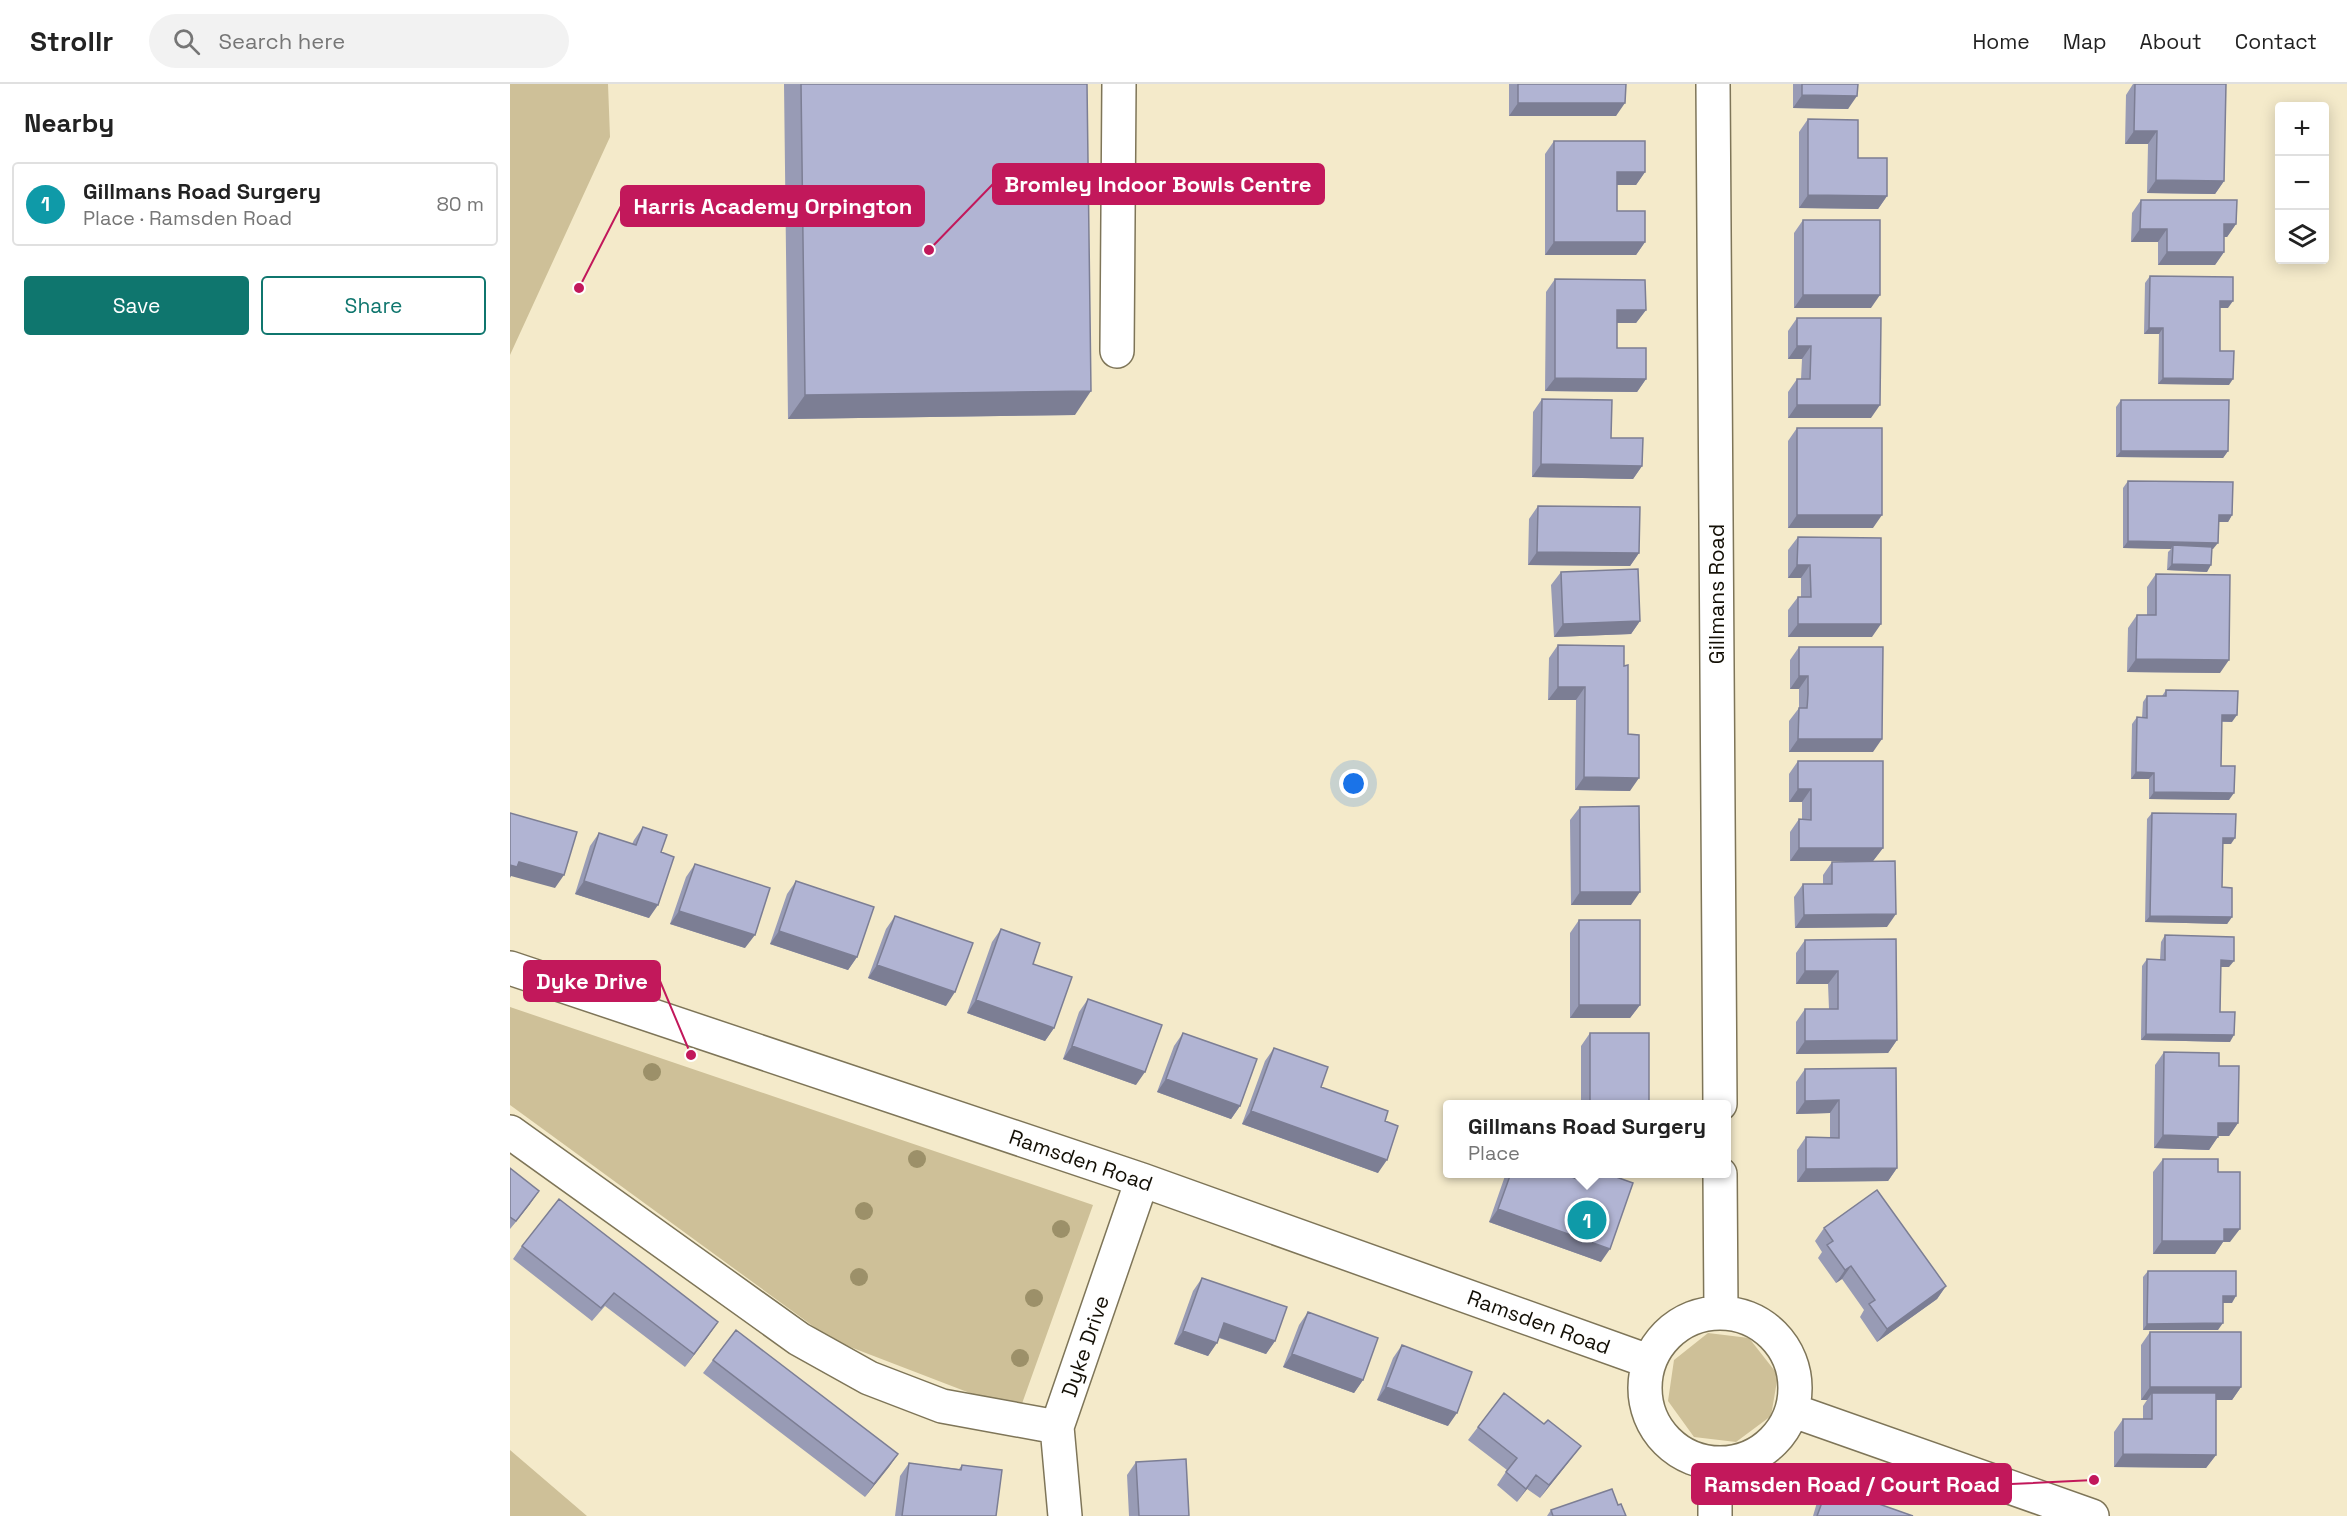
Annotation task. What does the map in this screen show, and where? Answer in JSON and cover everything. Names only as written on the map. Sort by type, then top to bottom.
[{"type":"street","points":[[1117,351],[1119,84]]},
{"type":"street","name":"Gillmans Road","points":[[1713,84],[1720,1100]]},
{"type":"street","name":"Ramsden Road","points":[[510,968],[1142,1180],[1648,1361]]},
{"type":"street","points":[[510,1132],[799,1339],[869,1378],[942,1406],[1057,1427]]},
{"type":"street","points":[[1720,1178],[1721,1311]]},
{"type":"street","name":"Dyke Drive","points":[[1065,1516],[1057,1427],[1142,1180]]},
{"type":"street","points":[[1721,1311],[1766,1326],[1794,1364],[1794,1411],[1764,1452],[1715,1465],[1671,1447],[1652,1418],[1646,1408],[1648,1361],[1677,1324],[1721,1311]]},
{"type":"street","points":[[1794,1411],[2092,1516]]},
{"type":"street","points":[[1715,1465],[1715,1516]]},
{"type":"shaded area","points":[[510,84],[608,84],[610,137],[510,355]]},
{"type":"shaded area","points":[[510,1007],[1093,1205],[1019,1412],[832,1340],[510,1105]]},
{"type":"shaded area","points":[[1708,1333],[1749,1338],[1778,1375],[1771,1416],[1736,1442],[1694,1437],[1668,1401],[1674,1360]]},
{"type":"shaded area","points":[[510,1450],[587,1516],[510,1516]]},
{"type":"building","points":[[801,84],[1087,84],[1091,391],[805,395]]},
{"type":"building","points":[[1518,84],[1626,84],[1625,103],[1518,103]]},
{"type":"building","points":[[1802,84],[1858,84],[1857,96],[1802,95]]},
{"type":"building","points":[[2135,84],[2226,84],[2224,181],[2156,180],[2157,131],[2134,131]]},
{"type":"building","points":[[1808,119],[1858,120],[1858,158],[1887,158],[1887,196],[1808,195]]},
{"type":"building","points":[[1554,141],[1645,141],[1645,172],[1617,172],[1617,211],[1645,211],[1645,242],[1554,242]]},
{"type":"building","points":[[2141,200],[2237,200],[2236,224],[2224,224],[2224,252],[2167,252],[2167,229],[2140,229]]},
{"type":"building","points":[[1803,220],[1880,220],[1880,295],[1803,295]]},
{"type":"building","points":[[2150,276],[2233,277],[2233,301],[2220,301],[2220,351],[2234,351],[2233,379],[2163,378],[2163,328],[2149,328]]},
{"type":"building","points":[[1555,279],[1645,280],[1646,310],[1617,310],[1617,348],[1646,348],[1646,379],[1555,378]]},
{"type":"building","points":[[1797,318],[1881,318],[1880,405],[1797,405],[1797,379],[1810,379],[1811,346],[1797,346]]},
{"type":"building","points":[[1542,399],[1612,400],[1611,438],[1643,438],[1642,466],[1541,464]]},
{"type":"building","points":[[2121,400],[2229,400],[2228,451],[2121,451]]},
{"type":"building","points":[[1797,428],[1882,428],[1882,515],[1797,515]]},
{"type":"building","points":[[2128,481],[2233,482],[2232,515],[2219,515],[2218,543],[2128,541]]},
{"type":"building","points":[[1538,506],[1640,507],[1639,553],[1537,552]]},
{"type":"building","points":[[1798,537],[1881,538],[1881,624],[1798,624],[1798,597],[1811,597],[1810,565],[1797,565]]},
{"type":"building","points":[[2173,545],[2212,547],[2211,565],[2172,564]]},
{"type":"building","points":[[1638,569],[1640,621],[1563,624],[1561,572]]},
{"type":"building","points":[[2156,574],[2230,575],[2229,660],[2136,659],[2137,615],[2156,615]]},
{"type":"building","points":[[1558,645],[1624,646],[1624,666],[1628,665],[1628,734],[1639,735],[1639,778],[1584,777],[1585,687],[1558,687]]},
{"type":"building","points":[[1799,647],[1883,647],[1882,739],[1798,739],[1799,708],[1807,708],[1808,694],[1808,676],[1799,676]]},
{"type":"building","points":[[2166,690],[2238,691],[2237,715],[2222,715],[2221,766],[2235,766],[2234,793],[2154,792],[2154,773],[2136,772],[2137,717],[2147,718],[2147,696],[2166,696]]},
{"type":"building","points":[[1798,761],[1883,761],[1883,848],[1799,848],[1799,819],[1811,820],[1811,789],[1798,789]]},
{"type":"building","points":[[1639,806],[1640,892],[1580,892],[1580,807]]},
{"type":"building","points":[[510,813],[577,832],[564,875],[519,862],[517,867],[510,865]]},
{"type":"building","points":[[2152,813],[2236,814],[2235,838],[2223,838],[2222,887],[2232,888],[2232,917],[2150,916]]},
{"type":"building","points":[[643,827],[667,835],[661,852],[674,857],[658,905],[584,881],[599,833],[636,845]]},
{"type":"building","points":[[1895,861],[1896,914],[1804,915],[1803,884],[1832,884],[1832,862]]},
{"type":"building","points":[[695,864],[770,888],[755,935],[679,911]]},
{"type":"building","points":[[796,881],[874,907],[857,957],[779,931]]},
{"type":"building","points":[[895,916],[973,943],[955,992],[877,965]]},
{"type":"building","points":[[1579,920],[1640,920],[1640,1005],[1579,1005]]},
{"type":"building","points":[[1001,929],[1040,943],[1033,964],[1072,977],[1054,1028],[976,1000]]},
{"type":"building","points":[[2165,935],[2234,937],[2234,961],[2221,960],[2220,1012],[2235,1012],[2234,1035],[2146,1034],[2147,959],[2165,960]]},
{"type":"building","points":[[1896,939],[1897,1040],[1805,1041],[1805,1009],[1838,1009],[1838,971],[1805,971],[1805,940]]},
{"type":"building","points":[[1088,999],[1162,1025],[1145,1072],[1072,1046]]},
{"type":"building","points":[[1183,1033],[1257,1059],[1240,1106],[1166,1079]]},
{"type":"building","points":[[1590,1033],[1649,1033],[1649,1100],[1590,1100]]},
{"type":"building","points":[[1274,1048],[1328,1067],[1321,1087],[1388,1111],[1385,1121],[1398,1126],[1387,1160],[1251,1111]]},
{"type":"building","points":[[2164,1052],[2219,1053],[2219,1066],[2239,1066],[2238,1123],[2218,1123],[2218,1137],[2163,1135]]},
{"type":"building","points":[[1896,1068],[1897,1168],[1806,1169],[1806,1137],[1839,1138],[1839,1100],[1805,1101],[1805,1069]]},
{"type":"building","points":[[2163,1159],[2218,1159],[2218,1172],[2240,1172],[2240,1229],[2224,1229],[2224,1241],[2162,1241]]},
{"type":"building","points":[[510,1168],[539,1191],[516,1221],[510,1217]]},
{"type":"building","points":[[1509,1178],[1619,1178],[1633,1183],[1610,1249],[1498,1209]]},
{"type":"building","points":[[1877,1190],[1946,1286],[1887,1329],[1869,1304],[1875,1300],[1851,1266],[1845,1270],[1827,1245],[1833,1241],[1824,1228]]},
{"type":"building","points":[[559,1199],[718,1322],[694,1354],[614,1293],[601,1308],[522,1246]]},
{"type":"building","points":[[2148,1271],[2236,1271],[2236,1296],[2223,1296],[2223,1323],[2147,1324]]},
{"type":"building","points":[[1202,1278],[1287,1307],[1275,1341],[1224,1323],[1217,1343],[1183,1331]]},
{"type":"building","points":[[1308,1312],[1378,1338],[1363,1380],[1292,1354]]},
{"type":"building","points":[[736,1330],[898,1454],[874,1484],[713,1360]]},
{"type":"building","points":[[2150,1332],[2241,1332],[2241,1387],[2150,1387]]},
{"type":"building","points":[[1402,1345],[1472,1372],[1457,1413],[1386,1387]]},
{"type":"building","points":[[1504,1393],[1544,1424],[1548,1420],[1581,1446],[1549,1485],[1536,1475],[1526,1489],[1506,1472],[1517,1458],[1478,1427]]},
{"type":"building","points":[[2152,1393],[2216,1393],[2216,1455],[2123,1454],[2123,1419],[2152,1419]]},
{"type":"building","points":[[1186,1459],[1189,1516],[1139,1516],[1136,1462]]},
{"type":"building","points":[[909,1463],[961,1470],[962,1465],[1002,1470],[996,1516],[902,1516]]},
{"type":"building","points":[[1828,1486],[1913,1516],[1817,1516]]},
{"type":"building","points":[[1612,1489],[1618,1505],[1621,1504],[1626,1516],[1553,1516],[1551,1510]]},
{"type":"place","name":"Bromley Indoor Bowls Centre","points":[[929,250]]},
{"type":"place","name":"Harris Academy Orpington","points":[[579,288]]},
{"type":"place","name":"Dyke Drive","points":[[691,1055]]},
{"type":"place","name":"Gillmans Road Surgery","points":[[1587,1220]]},
{"type":"place","name":"Ramsden Road / Court Road","points":[[2094,1480]]}]
